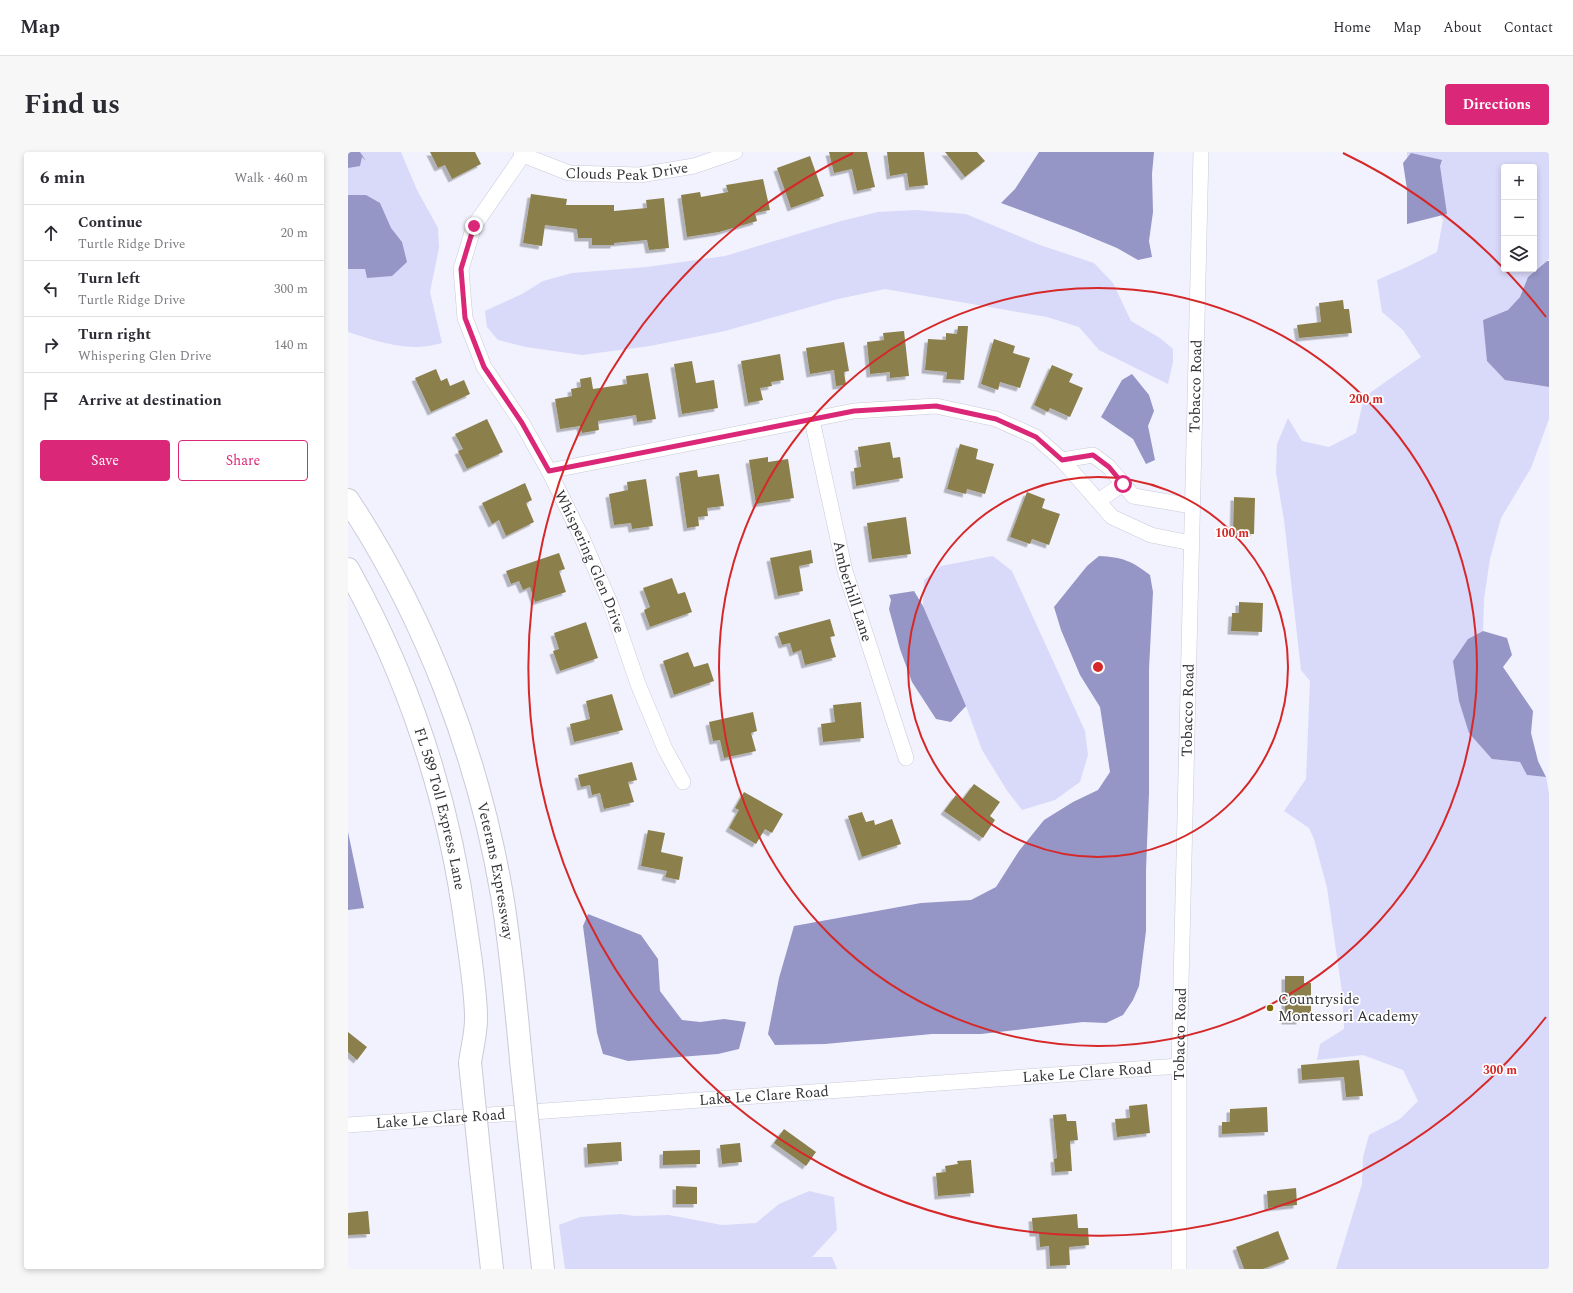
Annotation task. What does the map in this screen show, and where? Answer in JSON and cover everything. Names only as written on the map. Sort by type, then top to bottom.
[{"type":"highway","name":"Veterans Expressway","points":[[348,500],[392,574],[421,631],[447,694],[479,794],[502,895],[543,1269]]},
{"type":"highway","name":"FL 589 Toll Express Lane","points":[[348,569],[383,636],[402,680],[433,768],[445,813],[462,896],[476,1016],[470,1063]]},
{"type":"highway","points":[[348,598],[373,649],[399,714],[430,812],[448,901],[462,1018],[470,1063],[492,1269]]},
{"type":"street","name":"Clouds Peak Drive","points":[[522,153],[569,173],[640,175],[694,166],[735,152]]},
{"type":"street","name":"Tobacco Road","points":[[1179,1269],[1180,1066],[1191,543],[1202,152]]},
{"type":"street","name":"Whispering Glen Drive","points":[[522,153],[474,226],[461,269],[465,318],[484,367],[522,423],[549,471],[582,538],[611,606],[638,684],[665,749],[683,782]]},
{"type":"street","points":[[549,471],[854,411],[936,406],[996,419],[1036,437],[1062,460],[1112,517],[1151,535],[1191,543]]},
{"type":"street","name":"Amberhill Lane","points":[[812,420],[845,571],[906,758]]},
{"type":"street","points":[[1062,460],[1093,455],[1109,467],[1133,496],[1192,506]]},
{"type":"street","points":[[1098,501],[1123,484]]},
{"type":"street","name":"Lake Le Clare Road","points":[[348,1125],[1180,1066]]},
{"type":"shaded area","points":[[348,152],[401,152],[417,190],[438,228],[439,248],[430,292],[442,343],[429,346],[406,347],[383,343],[348,332]]},
{"type":"shaded area","points":[[348,152],[360,152],[366,161],[362,157],[360,166],[348,168]]},
{"type":"shaded area","points":[[1039,152],[1154,152],[1152,174],[1153,212],[1149,241],[1152,257],[1138,260],[1117,248],[1001,203],[1015,189]]},
{"type":"shaded area","points":[[1407,152],[1549,152],[1549,259],[1537,269],[1537,164],[1501,164],[1501,272],[1534,272],[1528,277],[1520,297],[1508,310],[1483,320],[1528,384],[1549,387],[1549,419],[1531,468],[1501,518],[1490,559],[1484,599],[1483,631],[1468,639],[1492,759],[1520,762],[1527,775],[1546,777],[1549,794],[1549,1269],[1336,1269],[1362,1184],[1363,1157],[1369,1135],[1400,1119],[1418,1101],[1403,1070],[1363,1055],[1317,1060],[1320,1044],[1344,1029],[1342,992],[1327,888],[1314,839],[1309,828],[1284,811],[1306,779],[1310,681],[1301,670],[1284,520],[1276,473],[1277,444],[1288,418],[1302,441],[1329,447],[1356,433],[1364,397],[1421,357],[1403,330],[1382,312],[1377,280],[1437,252],[1443,220],[1433,201],[1407,178]]},
{"type":"shaded area","points":[[1411,153],[1442,160],[1440,166],[1447,214],[1407,224],[1407,189],[1403,163]]},
{"type":"shaded area","points":[[348,195],[366,195],[380,203],[391,228],[402,242],[407,262],[392,276],[367,278],[365,269],[348,269]]},
{"type":"shaded area","points":[[915,210],[966,214],[1040,245],[1094,263],[1113,283],[1131,321],[1160,338],[1173,349],[1173,362],[1168,384],[1099,350],[1079,327],[1047,317],[885,289],[838,299],[725,331],[650,346],[582,355],[526,347],[498,340],[487,327],[485,311],[522,294],[543,281],[572,273],[647,267],[725,256],[841,221],[878,212]]},
{"type":"shaded area","points":[[1549,261],[1549,387],[1505,380],[1487,361],[1483,320],[1508,310],[1520,297],[1528,277],[1534,272],[1537,272],[1537,269]]},
{"type":"shaded area","points":[[1132,374],[1149,395],[1154,411],[1148,426],[1155,460],[1146,464],[1133,439],[1101,417],[1122,380]]},
{"type":"shaded area","points":[[993,556],[1012,571],[1085,731],[1088,755],[1080,782],[1055,800],[1022,810],[1008,792],[982,750],[966,706],[923,606],[924,580],[941,566]]},
{"type":"shaded area","points":[[1099,556],[1114,557],[1132,563],[1144,570],[1150,575],[1153,592],[1149,669],[1149,793],[1146,870],[1146,931],[1139,986],[1133,1000],[1123,1015],[1106,1023],[1083,1022],[981,1034],[932,1034],[825,1044],[775,1045],[768,1034],[779,978],[794,926],[921,903],[971,900],[996,887],[1019,851],[1044,820],[1073,802],[1098,790],[1110,772],[1100,707],[1080,675],[1061,630],[1054,607],[1087,566]]},
{"type":"shaded area","points":[[914,591],[923,606],[966,706],[951,722],[936,719],[912,682],[900,649],[889,609],[891,600],[889,595]]},
{"type":"shaded area","points":[[1483,631],[1507,638],[1512,655],[1503,667],[1533,711],[1531,733],[1538,761],[1546,777],[1527,775],[1520,762],[1492,759],[1469,733],[1459,701],[1453,661],[1468,639]]},
{"type":"shaded area","points":[[348,832],[364,908],[348,910]]},
{"type":"shaded area","points":[[588,914],[641,935],[658,959],[660,991],[682,1020],[700,1022],[724,1019],[746,1022],[739,1049],[718,1054],[628,1061],[603,1054],[597,1033],[583,926]]},
{"type":"shaded area","points":[[809,1191],[834,1197],[837,1230],[812,1257],[832,1257],[837,1269],[565,1269],[559,1225],[580,1217],[620,1214],[635,1216],[669,1215],[722,1225],[756,1223],[779,1204]]},
{"type":"building","points":[[430,152],[475,152],[481,164],[452,179],[445,165],[438,168]]},
{"type":"building","points":[[829,152],[867,152],[875,187],[857,191],[852,169],[834,173]]},
{"type":"building","points":[[887,152],[924,152],[928,185],[909,187],[907,173],[890,176]]},
{"type":"building","points":[[945,152],[977,152],[985,161],[965,177]]},
{"type":"building","points":[[810,156],[824,196],[791,208],[777,168]]},
{"type":"building","points":[[763,179],[770,210],[755,213],[757,221],[719,232],[687,237],[681,195],[700,192],[701,197],[728,192],[726,185]]},
{"type":"building","points":[[531,194],[567,199],[566,205],[614,205],[614,211],[647,208],[646,200],[664,198],[669,248],[649,250],[647,240],[614,243],[614,245],[592,245],[592,238],[578,238],[577,229],[545,225],[542,246],[523,243]]},
{"type":"building","points":[[1343,300],[1344,309],[1349,309],[1352,333],[1299,338],[1297,325],[1321,322],[1319,303]]},
{"type":"building","points":[[958,326],[968,326],[964,380],[946,379],[947,372],[925,370],[928,339],[946,340],[946,333],[957,334]]},
{"type":"building","points":[[904,331],[909,376],[890,378],[890,372],[870,374],[867,342],[884,340],[883,333]]},
{"type":"building","points":[[994,339],[1015,346],[1013,353],[1030,358],[1020,388],[1000,382],[998,390],[981,384]]},
{"type":"building","points":[[844,342],[849,371],[844,372],[846,385],[836,386],[834,370],[810,374],[806,348]]},
{"type":"building","points":[[780,354],[784,380],[771,382],[772,386],[760,388],[763,400],[748,403],[741,361]]},
{"type":"building","points":[[692,361],[696,383],[714,380],[718,408],[682,414],[674,364]]},
{"type":"building","points":[[1052,365],[1073,374],[1069,382],[1083,388],[1070,417],[1050,408],[1048,412],[1034,405]]},
{"type":"building","points":[[436,369],[441,381],[447,378],[450,386],[464,380],[470,394],[431,412],[415,378]]},
{"type":"building","points":[[648,373],[656,419],[637,422],[636,415],[598,421],[599,430],[582,433],[580,426],[560,429],[555,399],[572,396],[571,389],[581,387],[580,379],[591,377],[593,389],[627,384],[626,376]]},
{"type":"building","points":[[487,419],[503,452],[467,469],[458,451],[463,449],[455,434]]},
{"type":"building","points":[[890,442],[893,458],[900,457],[903,478],[856,486],[854,468],[861,467],[858,447]]},
{"type":"building","points":[[960,444],[978,449],[976,459],[994,464],[985,494],[967,489],[966,494],[947,489]]},
{"type":"building","points":[[768,457],[768,462],[788,459],[794,498],[756,504],[749,460]]},
{"type":"building","points":[[697,470],[698,477],[719,474],[724,506],[707,508],[708,516],[698,517],[699,526],[687,528],[679,473]]},
{"type":"building","points":[[646,479],[653,526],[632,529],[631,523],[614,525],[609,494],[628,490],[627,482]]},
{"type":"building","points":[[525,483],[532,500],[526,503],[534,522],[506,536],[499,520],[492,524],[482,503]]},
{"type":"building","points":[[1027,492],[1045,499],[1042,508],[1060,514],[1049,545],[1032,539],[1030,544],[1010,537]]},
{"type":"building","points":[[1234,497],[1255,498],[1254,534],[1233,534]]},
{"type":"building","points":[[906,517],[911,554],[872,559],[867,523]]},
{"type":"building","points":[[811,550],[813,563],[799,566],[803,591],[778,596],[770,558]]},
{"type":"building","points":[[559,553],[565,569],[559,571],[566,592],[535,602],[530,587],[523,590],[519,581],[511,584],[506,571]]},
{"type":"building","points":[[672,578],[678,594],[685,592],[692,612],[650,627],[644,610],[650,607],[643,588]]},
{"type":"building","points":[[1239,602],[1263,603],[1262,632],[1231,631],[1232,613],[1239,613]]},
{"type":"building","points":[[830,619],[835,636],[830,637],[836,657],[805,665],[801,650],[793,653],[790,643],[782,645],[778,633]]},
{"type":"building","points":[[586,622],[598,658],[560,671],[553,651],[559,649],[554,633]]},
{"type":"building","points":[[688,652],[694,667],[708,663],[714,681],[674,695],[663,661]]},
{"type":"building","points":[[612,694],[623,730],[574,742],[570,724],[590,719],[586,701]]},
{"type":"building","points":[[861,702],[864,738],[823,742],[821,724],[835,722],[833,705]]},
{"type":"building","points":[[753,712],[757,731],[751,733],[756,751],[724,758],[720,740],[713,741],[709,722]]},
{"type":"building","points":[[632,762],[637,780],[628,782],[634,802],[604,809],[600,793],[592,795],[590,785],[581,787],[578,775]]},
{"type":"building","points":[[974,784],[1000,802],[990,816],[995,820],[983,838],[944,811],[956,795],[962,800]]},
{"type":"building","points":[[744,792],[783,814],[772,833],[765,829],[756,844],[729,828],[739,810],[735,808]]},
{"type":"building","points":[[862,812],[866,822],[874,820],[875,825],[892,819],[901,844],[862,857],[848,816]]},
{"type":"building","points":[[648,830],[665,833],[661,852],[683,857],[679,880],[665,877],[667,871],[641,866]]},
{"type":"building","points":[[1285,976],[1304,976],[1304,983],[1311,983],[1311,1013],[1299,1013],[1300,1021],[1285,1021]]},
{"type":"building","points":[[348,1032],[367,1047],[357,1060],[348,1052]]},
{"type":"building","points":[[1359,1060],[1363,1096],[1346,1097],[1344,1077],[1302,1080],[1301,1065]]},
{"type":"building","points":[[1147,1104],[1150,1133],[1117,1137],[1115,1119],[1130,1118],[1129,1106]]},
{"type":"building","points":[[1267,1107],[1268,1132],[1222,1134],[1222,1122],[1230,1122],[1230,1109]]},
{"type":"building","points":[[1066,1114],[1067,1121],[1076,1121],[1078,1140],[1070,1141],[1072,1171],[1055,1172],[1054,1159],[1057,1158],[1053,1115]]},
{"type":"building","points":[[784,1129],[816,1152],[806,1166],[774,1143]]},
{"type":"building","points":[[621,1142],[622,1161],[588,1164],[587,1144]]},
{"type":"building","points":[[740,1143],[742,1162],[722,1164],[720,1145]]},
{"type":"building","points":[[700,1150],[700,1164],[663,1165],[663,1151]]},
{"type":"building","points":[[971,1160],[974,1193],[938,1196],[936,1173],[946,1172],[945,1166],[958,1164],[957,1161]]},
{"type":"building","points":[[676,1186],[697,1187],[697,1204],[676,1204]]},
{"type":"building","points":[[1296,1188],[1297,1205],[1268,1208],[1267,1191]]},
{"type":"building","points":[[368,1211],[370,1234],[348,1235],[348,1213]]},
{"type":"building","points":[[1077,1214],[1078,1228],[1088,1228],[1089,1245],[1069,1247],[1070,1265],[1050,1266],[1049,1246],[1040,1247],[1039,1233],[1033,1233],[1032,1218]]},
{"type":"building","points":[[1278,1231],[1289,1259],[1263,1269],[1244,1269],[1236,1247]]},
{"type":"place","name":"Countryside Montessori Academy","points":[[1270,1008]]},
{"type":"route","points":[[474,226],[461,269],[465,318],[484,367],[522,423],[549,471],[784,426],[854,411],[936,406],[996,419],[1036,437],[1062,460],[1093,455],[1109,467],[1123,484]]}]
